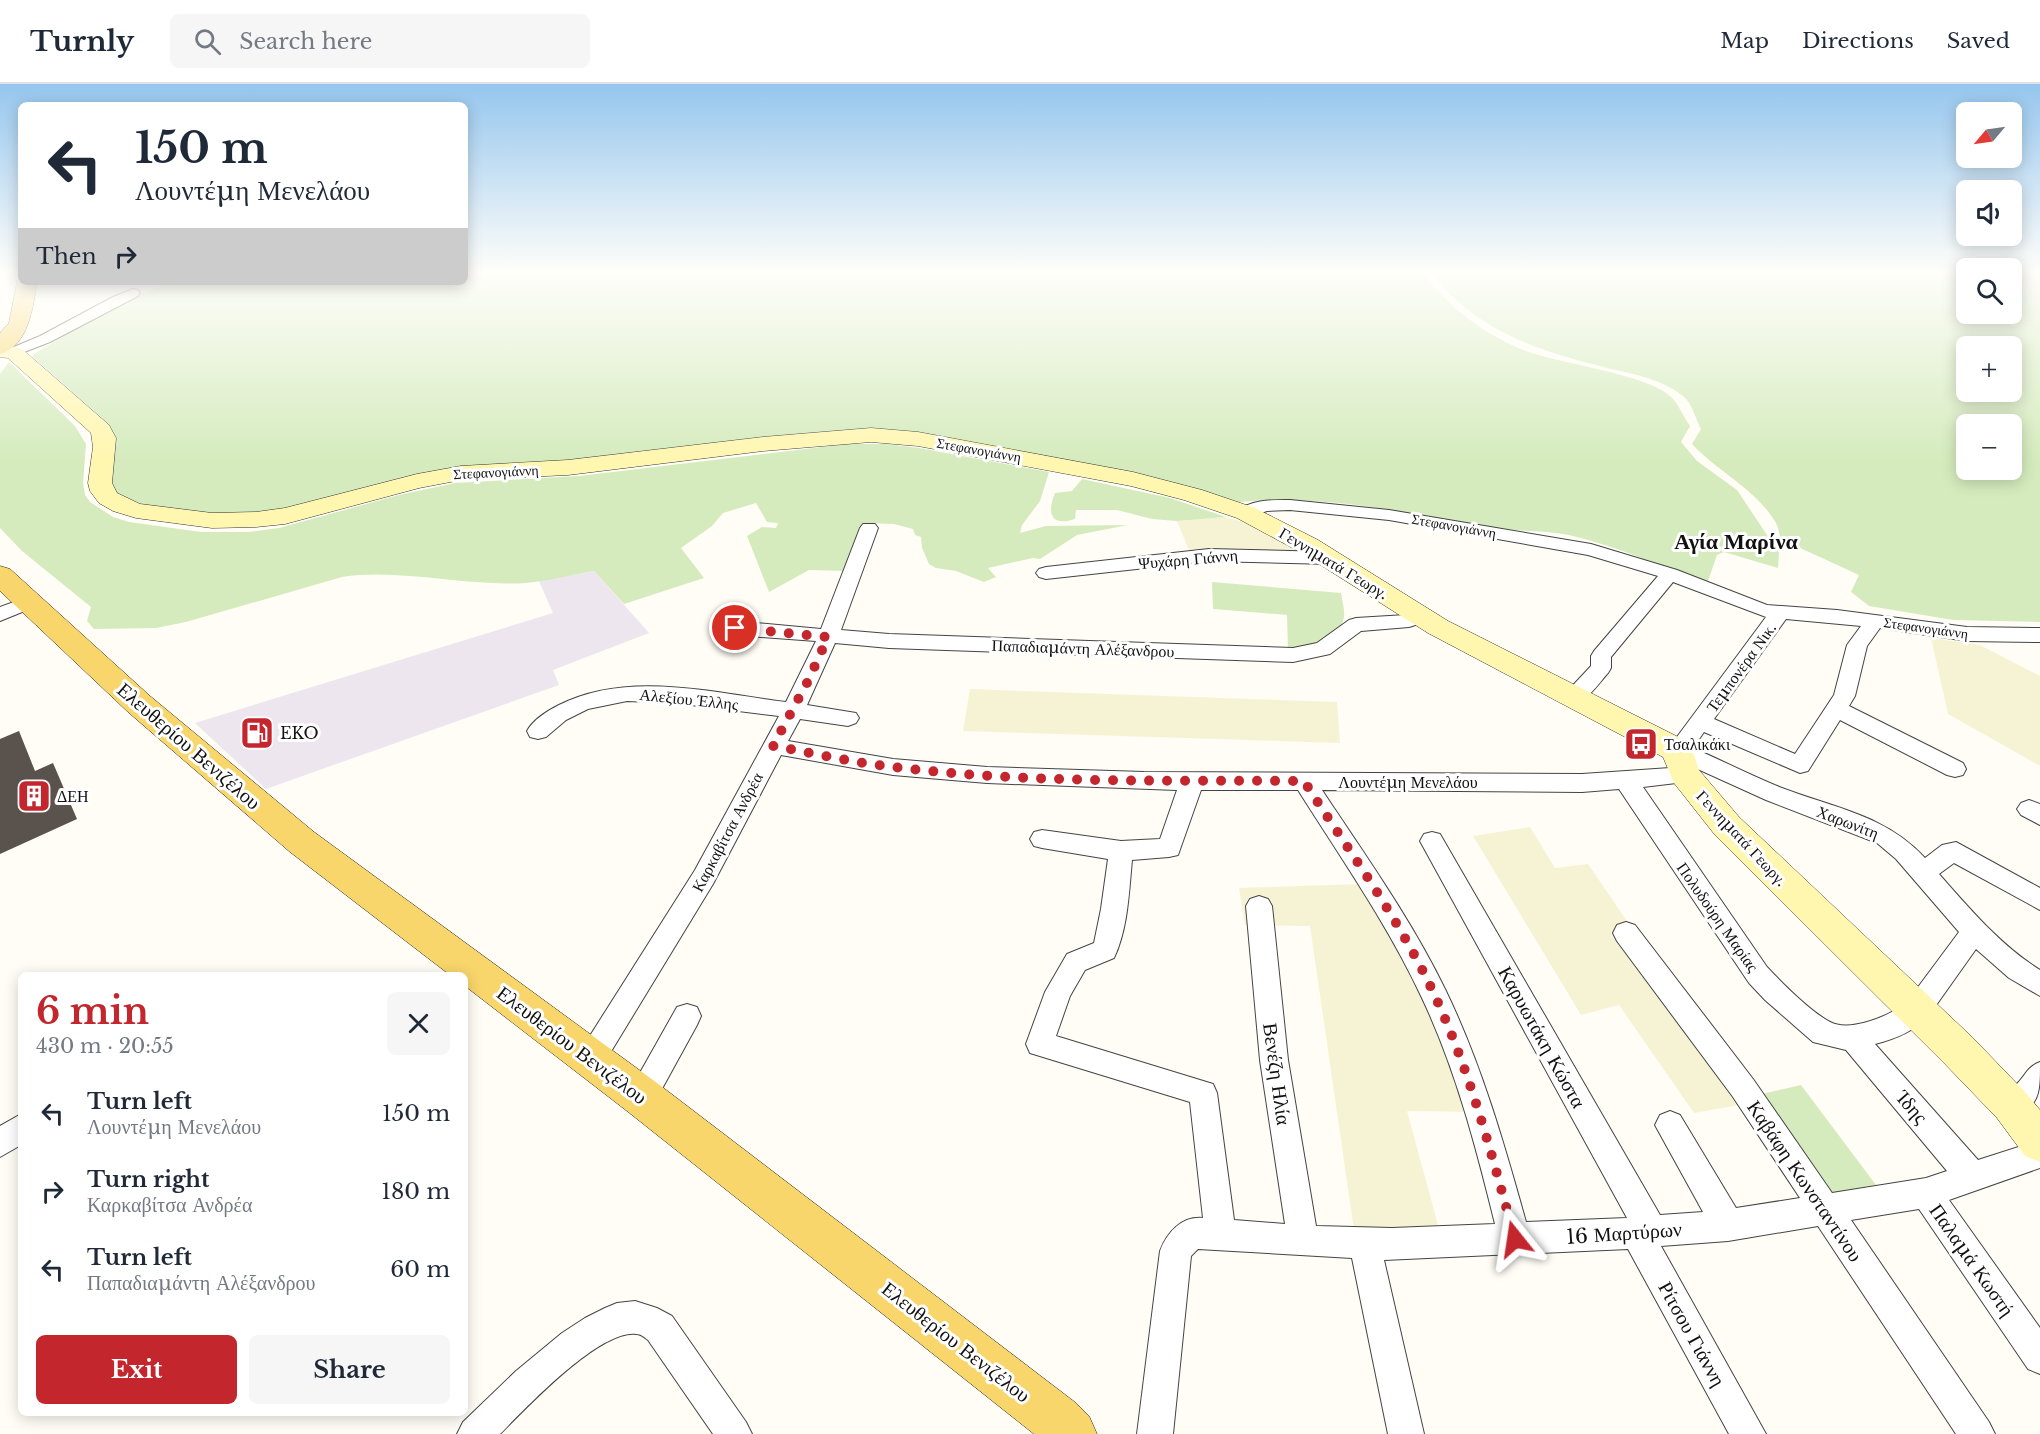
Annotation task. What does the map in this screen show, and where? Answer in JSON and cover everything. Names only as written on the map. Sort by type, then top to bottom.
[{"type":"main road","name":"Ελευθερίου Βενιζέλου","points":[[0,575],[15,609],[139,704],[302,842],[642,1097],[1058,1421],[1071,1434]]},
{"type":"street","points":[[4,337],[45,341],[55,335]]},
{"type":"street","name":"Στεφανογιάννη","points":[[4,337],[101,430],[106,444],[100,481],[102,489],[108,497],[141,512],[230,521],[266,519],[306,512],[418,481],[457,474],[573,467],[871,435],[928,441],[1108,474],[1193,495],[1246,513],[1268,505],[1290,505],[1389,515],[1558,543],[1607,554],[1670,574],[1759,610],[1808,613],[1967,634],[2040,635]]},
{"type":"street","name":"Γεννηματά Γεωργ.","points":[[1246,513],[1330,558],[1421,616],[1573,697],[1682,763],[1740,840],[1917,1010],[2011,1105],[2040,1142]]},
{"type":"street","name":"Καρκαβίτσα Ανδρέα","points":[[591,1059],[704,877],[794,710],[828,637],[869,528]]},
{"type":"street","name":"Ψυχάρη Γιάννη","points":[[1046,573],[1209,555],[1330,558]]},
{"type":"street","points":[[1573,697],[1600,668],[1601,656],[1670,574]]},
{"type":"street","name":"Τεμπονέρα Νικ.","points":[[1682,763],[1701,722],[1780,613]]},
{"type":"street","name":"Παπαδιαμάντη Αλέξανδρου","points":[[735,628],[828,637],[920,642],[1293,655],[1323,649],[1356,625],[1409,621],[1421,616]]},
{"type":"street","points":[[1701,722],[1800,765],[1844,696],[1857,645],[1875,621]]},
{"type":"street","name":"Αλεξίου Έλλης","points":[[538,731],[555,716],[572,706],[627,693],[794,710],[848,718]]},
{"type":"street","points":[[1836,709],[1955,769]]},
{"type":"street","name":"Λουντέμη Μενελάου","points":[[773,746],[893,767],[987,776],[1192,781],[1582,783],[1625,779],[1682,763]]},
{"type":"street","name":"Χαρωνίτη","points":[[1682,763],[1858,824],[1885,836],[1905,852],[1974,932],[2010,963],[2040,984]]},
{"type":"street","name":"Πολυδούρη Μαρίας","points":[[1625,779],[1758,975],[1774,992],[1823,1033],[1842,1036]]},
{"type":"street","points":[[1042,839],[1121,851],[1170,848],[1192,781]]},
{"type":"street","points":[[1304,781],[1406,939],[1436,998],[1475,1095],[1515,1239]]},
{"type":"street","name":"Καρυωτάκη Κώστα","points":[[1432,842],[1644,1233]]},
{"type":"street","points":[[1121,851],[1114,909],[1105,950],[1076,962],[1058,992],[1040,1044],[1203,1093],[1220,1234]]},
{"type":"street","points":[[1923,873],[1951,852],[1956,852],[2040,900]]},
{"type":"street","name":"Βενέζη Ηλία","points":[[1259,906],[1274,1060],[1303,1241]]},
{"type":"street","points":[[1842,1036],[1900,1024],[1917,1010],[1974,932]]},
{"type":"street","name":"Καβάφη Κωνσταντίνου","points":[[1626,933],[1743,1088],[1977,1434]]},
{"type":"street","points":[[642,1097],[687,1016]]},
{"type":"street","name":"Ίδης","points":[[1842,1036],[1972,1178]]},
{"type":"street","points":[[2011,1105],[2026,1095],[2040,1075]]},
{"type":"street","points":[[1671,1125],[1728,1225]]},
{"type":"street","points":[[0,1143],[18,1130]]},
{"type":"street","name":"16 Μαρτύρων","points":[[1155,1434],[1176,1251],[1184,1239],[1197,1233],[1365,1243],[1644,1233],[1728,1225],[1926,1193],[2040,1154]]},
{"type":"street","name":"Παλαμά Κωστή","points":[[1926,1193],[2040,1357]]},
{"type":"street","name":"Ρίτσου Γιάννη","points":[[1644,1233],[1748,1434]]},
{"type":"street","points":[[1365,1243],[1406,1434]]},
{"type":"street","points":[[474,1434],[582,1338],[618,1320],[633,1317],[648,1320],[660,1328],[734,1434]]},
{"type":"shaded area","points":[[1226,517],[1265,528],[1294,544],[1293,553],[1260,550],[1190,553],[1177,521]]},
{"type":"shaded area","points":[[594,571],[649,633],[553,670],[559,685],[266,789],[195,723],[553,613],[539,581]]},
{"type":"shaded area","points":[[1931,638],[1980,645],[2040,676],[2040,766],[1948,714]]},
{"type":"shaded area","points":[[970,689],[1337,702],[1340,743],[963,731]]},
{"type":"shaded area","points":[[1530,827],[1555,868],[1588,864],[1631,927],[1611,933],[1745,1104],[1694,1113],[1619,1005],[1581,1015],[1473,836]]},
{"type":"shaded area","points":[[1363,884],[1391,927],[1476,1112],[1407,1111],[1438,1225],[1354,1230],[1310,926],[1245,925],[1239,888]]},
{"type":"green space","points":[[66,335],[1493,335],[1511,345],[1541,356],[1647,383],[1673,399],[1690,426],[1681,442],[1697,461],[1737,490],[1779,553],[1778,568],[1724,552],[1717,555],[1707,584],[1656,563],[1569,535],[1505,529],[1331,502],[1265,500],[1232,503],[909,434],[509,467],[298,509],[240,516],[139,507],[121,499],[112,489],[113,432],[101,417],[33,357],[34,354]]},
{"type":"green space","points":[[1508,335],[2040,335],[2040,622],[1953,620],[1869,606],[1851,592],[1859,575],[1781,541],[1776,523],[1758,500],[1692,444],[1701,429],[1692,407],[1684,397],[1667,386],[1647,378],[1533,346]]},
{"type":"green space","points":[[9,362],[75,426],[86,444],[83,483],[85,495],[90,502],[113,517],[129,522],[201,532],[249,532],[279,528],[399,495],[455,483],[579,476],[847,444],[887,444],[1049,472],[1040,501],[1022,525],[1020,533],[1046,526],[1128,525],[1077,535],[1040,559],[1033,558],[988,568],[996,577],[984,582],[929,564],[922,548],[921,537],[915,535],[913,529],[894,524],[865,523],[846,571],[809,570],[769,592],[747,536],[762,527],[776,528],[778,523],[767,522],[756,503],[723,513],[712,526],[681,548],[704,578],[624,604],[594,571],[534,582],[503,584],[411,576],[365,575],[342,577],[186,622],[156,628],[94,629],[87,621],[91,607],[22,551],[0,528],[0,374]]},
{"type":"green space","points":[[1082,479],[1170,498],[1226,517],[1177,521],[1152,519],[1117,510],[1076,510],[1075,519],[1056,520],[1051,512],[1055,493],[1072,491]]},
{"type":"green space","points":[[1212,582],[1341,593],[1344,617],[1341,625],[1330,638],[1313,645],[1288,649],[1287,615],[1213,609]]},
{"type":"green space","points":[[1801,1085],[1876,1185],[1830,1193],[1762,1094]]},
{"type":"building","name":"ΔΕΗ","points":[[19,731],[35,771],[53,763],[77,819],[0,854],[0,739]]},
{"type":"place","name":"EKO","points":[[257,733]]},
{"type":"place","name":"Τσαλικάκι","points":[[1641,744]]},
{"type":"place","name":"ΔΕΗ","points":[[34,796]]},
{"type":"district","name":"Αγία Μαρίνα","points":[[1736,541]]},
{"type":"route","points":[[735,628],[828,637],[791,715],[773,746],[893,767],[987,776],[1144,781],[1304,781],[1406,939],[1436,998],[1475,1095],[1515,1239]]}]
